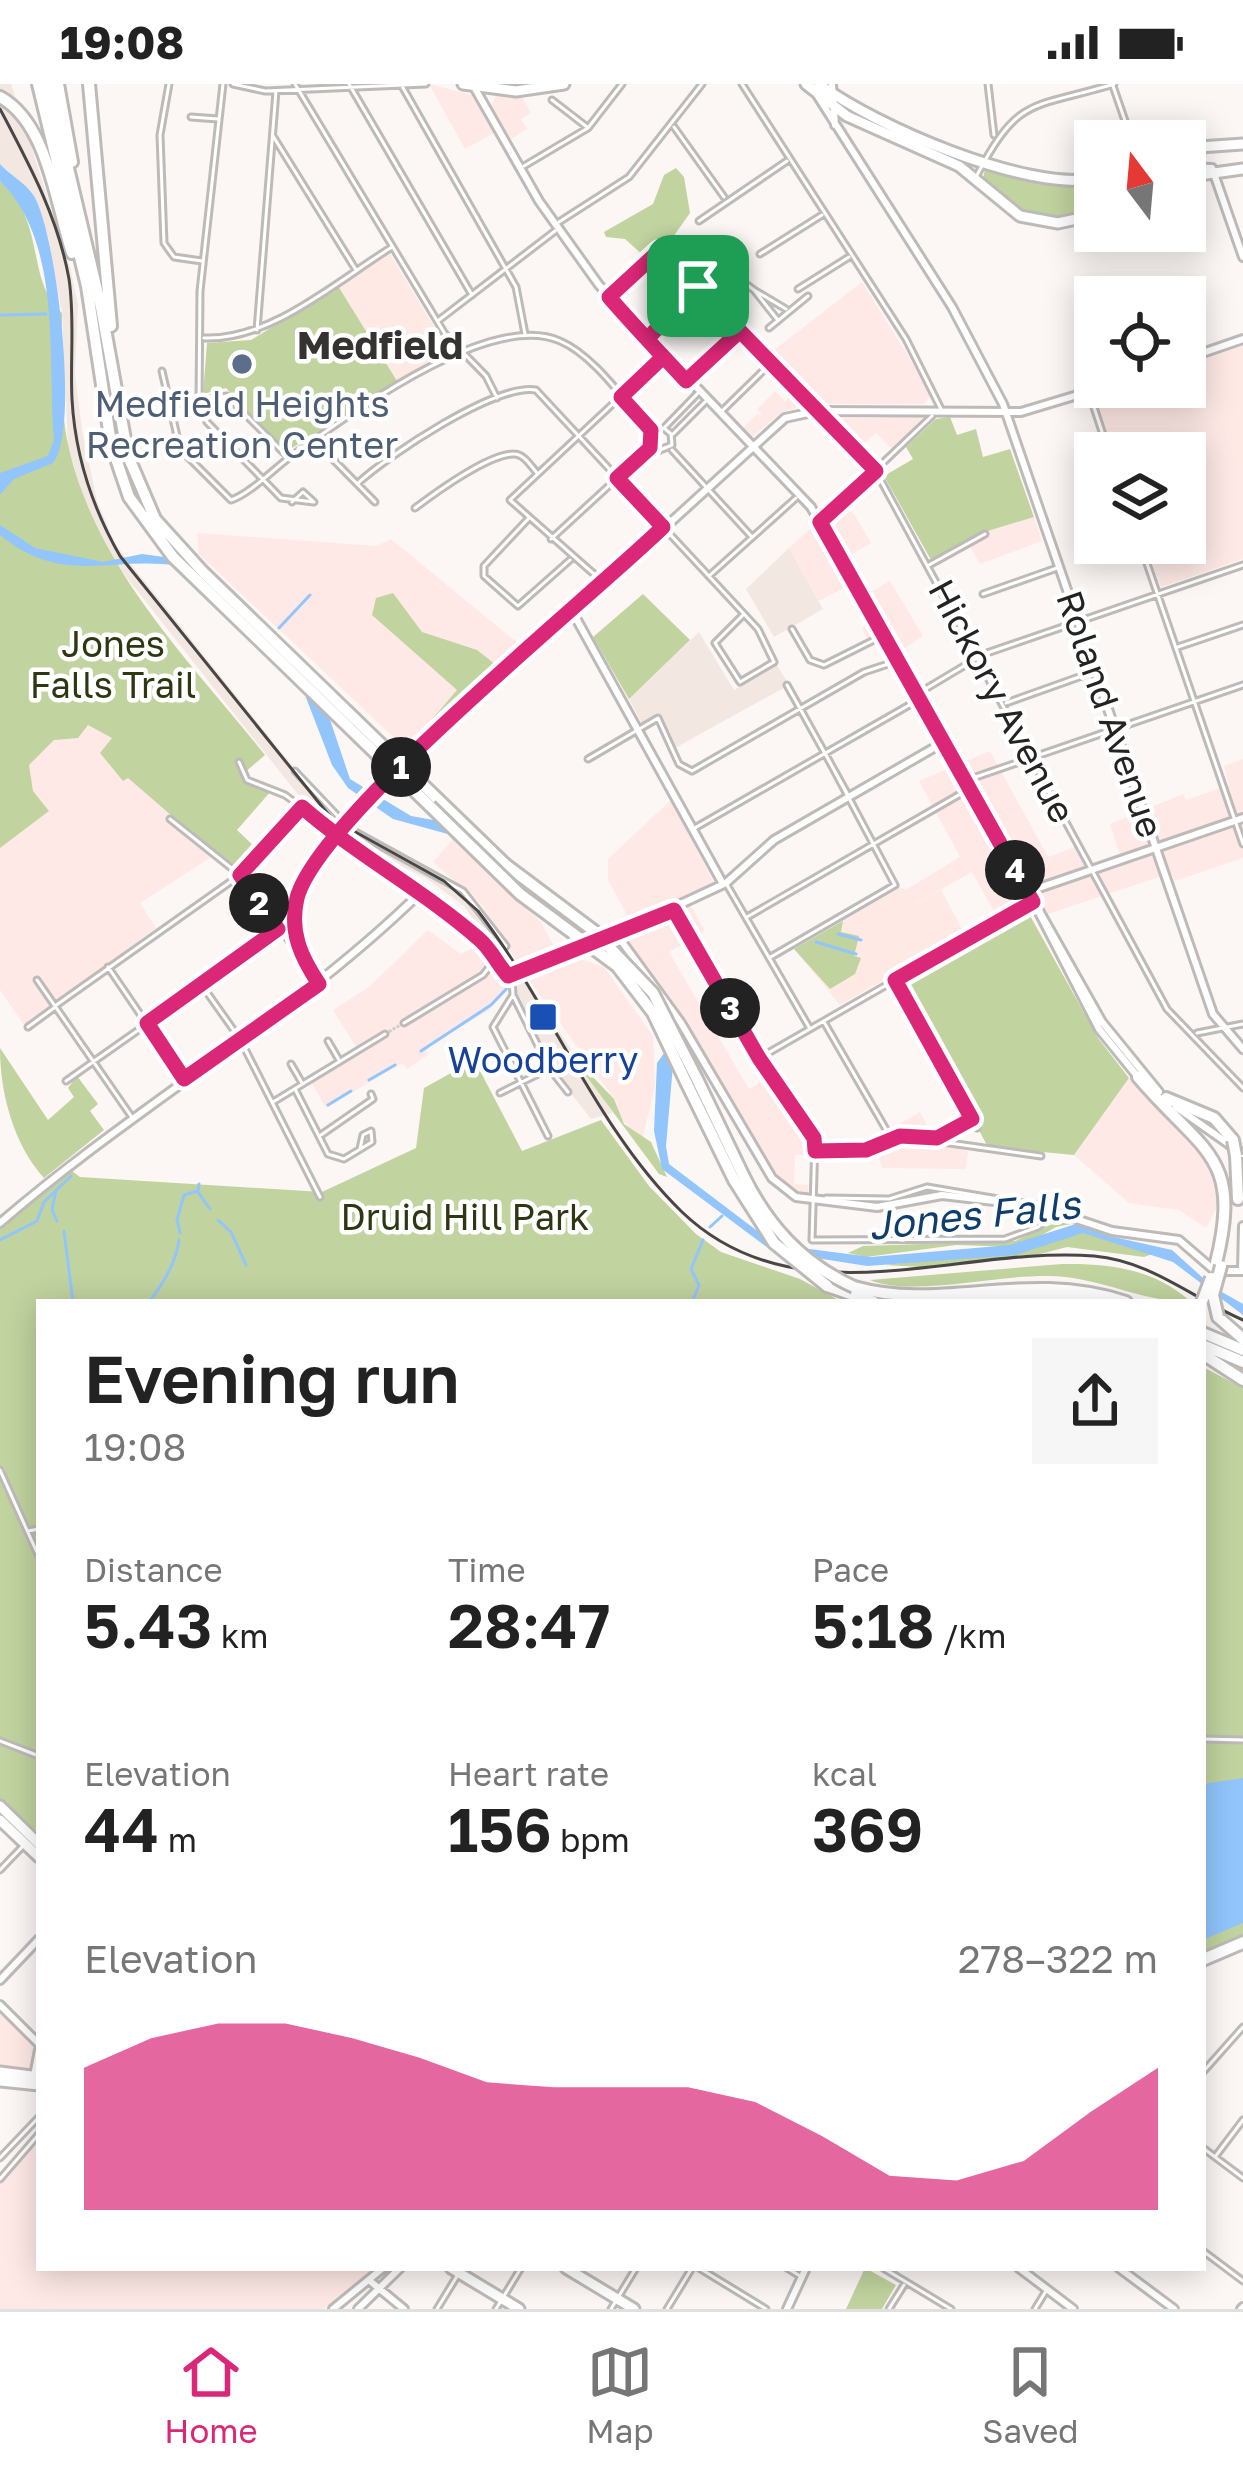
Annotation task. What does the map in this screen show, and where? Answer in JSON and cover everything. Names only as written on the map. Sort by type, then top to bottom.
[{"type":"highway","points":[[38,84],[87,286],[118,469],[155,536],[434,802],[509,884],[627,976],[692,1082],[774,1243],[827,1286],[865,1299]]},
{"type":"highway","points":[[48,84],[113,365],[133,475],[147,506],[175,542],[343,713]]},
{"type":"highway","points":[[58,84],[84,236]]},
{"type":"highway","points":[[89,84],[113,365]]},
{"type":"highway","points":[[5,100],[34,133],[96,346]]},
{"type":"highway","points":[[1138,1077],[1226,1178],[1231,1213],[1214,1295],[1218,1317],[1243,1339]]},
{"type":"highway","points":[[1162,1095],[1214,1118],[1239,1155],[1237,1207],[1203,1299]]},
{"type":"highway","points":[[738,1178],[795,1250],[854,1287],[909,1295],[1046,1286],[1111,1299]]},
{"type":"highway","points":[[980,1299],[1030,1295],[1064,1299]]},
{"type":"highway","points":[[1207,1344],[1243,1350]]},
{"type":"highway","points":[[1207,1344],[1243,1362]]},
{"type":"highway","points":[[1207,1344],[1243,1380]]},
{"type":"main road","points":[[469,85],[516,91],[564,84]]},
{"type":"main road","points":[[815,88],[834,88],[867,115],[983,161],[1042,179],[1074,179]]},
{"type":"main road","points":[[815,88],[832,107],[941,156],[1028,219],[1058,223],[1074,220]]},
{"type":"main road","points":[[1206,147],[1243,144]]},
{"type":"main road","points":[[1206,172],[1243,169]]},
{"type":"main road","points":[[0,1806],[32,1841]]},
{"type":"main road","points":[[0,1820],[32,1841]]},
{"type":"main road","points":[[0,2077],[36,2081]]},
{"type":"main road","points":[[459,2271],[500,2304],[519,2309]]},
{"type":"main road","points":[[579,2271],[622,2305]]},
{"type":"street","points":[[169,84],[160,135],[164,243],[174,257],[203,261]]},
{"type":"street","points":[[223,84],[203,261],[199,398],[207,422],[260,477],[292,502]]},
{"type":"street","points":[[233,84],[276,91],[426,84]]},
{"type":"street","points":[[520,169],[588,128],[622,84]]},
{"type":"street","points":[[437,322],[556,227],[629,177],[702,84]]},
{"type":"street","points":[[742,84],[913,350],[939,411]]},
{"type":"street","points":[[988,84],[994,137]]},
{"type":"street","points":[[975,178],[994,137],[1025,110],[1113,84],[1125,120]]},
{"type":"street","points":[[469,85],[556,227],[609,297],[800,494],[820,522],[1102,1022],[1162,1095]]},
{"type":"street","points":[[350,86],[472,295]]},
{"type":"street","points":[[402,86],[506,269],[521,302],[525,335]]},
{"type":"street","points":[[297,87],[437,322],[486,376],[497,399]]},
{"type":"street","name":"Roland Avenue","points":[[815,88],[836,129],[956,313],[1005,412],[1216,1019],[1243,1048]]},
{"type":"street","name":"Roland Avenue","points":[[834,88],[836,129]]},
{"type":"street","points":[[257,330],[276,91]]},
{"type":"street","points":[[552,100],[588,128]]},
{"type":"street","points":[[191,117],[220,119]]},
{"type":"street","points":[[995,120],[1006,124]]},
{"type":"street","points":[[672,124],[724,199]]},
{"type":"street","points":[[272,134],[356,270]]},
{"type":"street","points":[[699,221],[724,199],[789,160]]},
{"type":"street","points":[[1206,165],[1213,170],[1243,257]]},
{"type":"street","points":[[760,254],[823,214]]},
{"type":"street","points":[[202,338],[239,337],[257,330],[392,247]]},
{"type":"street","points":[[609,297],[654,254],[665,254],[698,286]]},
{"type":"street","points":[[798,290],[850,256]]},
{"type":"street","points":[[647,339],[698,286],[729,269],[788,310]]},
{"type":"street","points":[[754,290],[777,319]]},
{"type":"street","points":[[769,328],[808,296]]},
{"type":"street","name":"Hickory Avenue","points":[[686,381],[738,330],[876,471],[1171,1015],[1195,1033],[1243,1088]]},
{"type":"street","points":[[162,371],[182,454],[224,497],[238,499],[260,477],[314,440],[462,353],[525,335],[568,345],[651,430],[650,448],[551,539]]},
{"type":"street","points":[[1206,352],[1243,339]]},
{"type":"street","points":[[604,582],[571,559],[510,500],[663,357]]},
{"type":"street","points":[[719,414],[772,362]]},
{"type":"street","points":[[357,484],[423,434],[532,388],[743,615],[774,662],[740,682],[715,643],[743,615]]},
{"type":"street","points":[[651,430],[664,428],[698,393]]},
{"type":"street","points":[[301,955],[295,920],[302,884],[382,786],[784,418],[820,411],[1005,412],[1037,409],[1074,397]]},
{"type":"street","points":[[168,405],[230,398],[288,458]]},
{"type":"street","points":[[670,448],[672,435],[706,401]]},
{"type":"street","points":[[820,522],[939,411]]},
{"type":"street","points":[[664,428],[672,435]]},
{"type":"street","points":[[314,440],[374,502]]},
{"type":"street","points":[[650,448],[660,453],[670,448]]},
{"type":"street","points":[[670,448],[752,537]]},
{"type":"street","points":[[416,508],[450,482],[510,454],[521,456],[538,474]]},
{"type":"street","points":[[708,577],[800,494]]},
{"type":"street","points":[[530,518],[484,566],[484,576],[511,604],[523,603],[571,559]]},
{"type":"street","points":[[929,565],[985,533]]},
{"type":"street","points":[[1147,564],[1239,819],[1243,844]]},
{"type":"street","points":[[693,829],[980,658],[1243,565]]},
{"type":"street","points":[[983,594],[1059,567]]},
{"type":"street","points":[[572,611],[810,1028]]},
{"type":"street","points":[[1176,647],[1243,625]]},
{"type":"street","points":[[792,629],[810,659],[824,665],[884,635]]},
{"type":"street","points":[[588,759],[660,720],[679,764],[692,771],[864,672],[898,660]]},
{"type":"street","points":[[1004,704],[1095,672]]},
{"type":"street","points":[[769,958],[895,885],[787,685]]},
{"type":"street","points":[[747,916],[935,808],[968,784],[1243,686]]},
{"type":"street","points":[[513,981],[724,883],[770,843],[944,742]]},
{"type":"street","points":[[238,762],[248,781],[302,807],[478,938],[513,981],[513,995],[549,1068],[568,1092]]},
{"type":"street","points":[[296,771],[350,829],[436,871],[472,899],[506,946],[476,979],[404,1023]]},
{"type":"street","points":[[28,1027],[240,875],[302,807]]},
{"type":"street","points":[[170,819],[240,875],[319,984]]},
{"type":"street","points":[[1027,892],[1239,819]]},
{"type":"street","points":[[0,1223],[131,1116],[319,984],[419,894]]},
{"type":"street","points":[[759,1058],[1033,902]]},
{"type":"street","points":[[1033,902],[1093,1019],[1138,1077],[1239,1155]]},
{"type":"street","points":[[674,910],[759,1058],[814,1138],[811,1238],[890,1242],[1016,1238],[1051,1220],[1056,1210]]},
{"type":"street","points":[[66,1081],[295,920]]},
{"type":"street","points":[[614,936],[681,1023],[772,1178],[791,1195],[885,1207],[943,1195],[1056,1210],[1112,1231],[1179,1240],[1215,1270],[1242,1271],[1243,1226]]},
{"type":"street","points":[[108,967],[184,1079]]},
{"type":"street","points":[[37,980],[131,1116]]},
{"type":"street","points":[[895,980],[977,1128]]},
{"type":"street","points":[[201,984],[240,1040],[320,1197]]},
{"type":"street","points":[[513,995],[493,1027],[548,1136]]},
{"type":"street","points":[[824,1021],[891,1138]]},
{"type":"street","points":[[1195,1033],[1243,1024]]},
{"type":"street","points":[[272,1103],[385,1034]]},
{"type":"street","points":[[328,1041],[340,1062]]},
{"type":"street","points":[[291,1064],[303,1084]]},
{"type":"street","points":[[500,1094],[549,1068]]},
{"type":"street","points":[[295,1089],[335,1159],[360,1149]]},
{"type":"street","points":[[319,1136],[373,1099],[371,1094]]},
{"type":"street","points":[[815,1151],[866,1150],[891,1138],[937,1138],[972,1119]]},
{"type":"street","points":[[937,1138],[953,1147],[1041,1156]]},
{"type":"street","points":[[0,1470],[36,1550]]},
{"type":"street","points":[[26,1532],[36,1530]]},
{"type":"street","points":[[1206,1739],[1243,1740]]},
{"type":"street","points":[[0,1741],[36,1755]]},
{"type":"street","points":[[0,1870],[32,1841]]},
{"type":"street","points":[[1206,1958],[1243,1942]]},
{"type":"street","points":[[0,1979],[36,1943]]},
{"type":"street","points":[[0,2006],[36,2044]]},
{"type":"street","points":[[1206,2069],[1243,2027]]},
{"type":"street","points":[[0,2158],[36,2120]]},
{"type":"street","points":[[1215,2157],[1243,2120]]},
{"type":"street","points":[[0,2179],[2,2170],[36,2137]]},
{"type":"street","points":[[1206,2150],[1243,2178]]},
{"type":"street","points":[[1206,2253],[1243,2281]]},
{"type":"street","points":[[333,2309],[380,2271]]},
{"type":"street","points":[[358,2309],[397,2271]]},
{"type":"street","points":[[437,2309],[457,2271]]},
{"type":"street","points":[[500,2304],[519,2271]]},
{"type":"street","points":[[622,2305],[635,2271]]},
{"type":"street","points":[[668,2309],[693,2271]]},
{"type":"street","points":[[700,2271],[766,2309]]},
{"type":"street","points":[[888,2271],[950,2309]]},
{"type":"street","points":[[1023,2271],[1073,2309]]},
{"type":"street","points":[[1123,2271],[1174,2309]]},
{"type":"street","points":[[789,2308],[804,2272]]},
{"type":"street","points":[[370,2281],[404,2309]]},
{"type":"street","points":[[889,2309],[906,2282]]},
{"type":"street","points":[[1035,2309],[1047,2289]]},
{"type":"shaded area","points":[[0,84],[11,84],[70,267],[78,304],[75,374],[82,430],[97,501],[115,544],[333,817],[457,888],[475,904],[613,1113],[591,1119],[552,1069],[516,996],[518,984],[464,906],[426,878],[352,843],[314,815],[109,555],[87,510],[68,446],[62,313],[48,236],[32,192],[0,164]]},
{"type":"shaded area","points":[[429,84],[472,95],[494,133],[465,149]]},
{"type":"shaded area","points":[[496,95],[521,95],[531,113],[521,119],[527,129],[510,140],[491,106]]},
{"type":"shaded area","points":[[390,254],[450,353],[397,381],[338,286]]},
{"type":"shaded area","points":[[862,282],[932,394],[924,404],[820,404],[769,354]]},
{"type":"shaded area","points":[[1243,345],[1243,476],[1206,371],[1206,359]]},
{"type":"shaded area","points":[[1206,371],[1243,476],[1243,559],[1161,587],[1153,564],[1206,564],[1206,432],[1106,432],[1098,408],[1206,408]]},
{"type":"shaded area","points":[[775,391],[785,401],[795,391],[808,404],[780,413],[751,438],[742,429],[757,414],[763,416],[757,409]]},
{"type":"shaded area","points":[[924,416],[893,450],[876,433],[861,446],[836,419]]},
{"type":"shaded area","points":[[843,507],[854,514],[871,543],[846,557],[826,522]]},
{"type":"shaded area","points":[[1034,517],[1042,541],[980,564],[969,545],[985,532]]},
{"type":"shaded area","points":[[815,524],[850,585],[819,601],[789,548]]},
{"type":"shaded area","points":[[197,533],[377,546],[391,539],[525,649],[408,751],[199,554]]},
{"type":"shaded area","points":[[789,548],[823,609],[774,637],[746,589]]},
{"type":"shaded area","points":[[890,581],[923,636],[899,652],[882,624],[868,640],[862,628],[879,618],[867,594]]},
{"type":"shaded area","points":[[699,632],[734,690],[777,665],[789,685],[675,748],[660,721],[646,731],[629,699]]},
{"type":"shaded area","points":[[88,724],[113,738],[127,777],[216,854],[140,903],[156,928],[24,1025],[0,990],[0,848],[49,811],[33,791],[28,765],[54,740]]},
{"type":"shaded area","points":[[990,751],[1048,857],[1075,847],[1090,877],[1123,865],[1110,824],[1183,794],[1186,800],[1229,785],[1224,766],[1243,759],[1243,858],[1175,881],[1171,873],[1048,914],[1036,896],[997,917],[972,872],[915,904],[907,889],[960,857],[919,781]]},
{"type":"shaded area","points":[[671,800],[714,883],[632,924],[608,880],[608,859]]},
{"type":"shaded area","points":[[453,839],[541,922],[558,954],[521,969],[482,905],[433,862]]},
{"type":"shaded area","points":[[900,888],[907,889],[916,904],[941,890],[965,934],[840,1005],[794,949]]},
{"type":"shaded area","points":[[691,906],[705,931],[669,952],[749,1089],[768,1078],[811,1140],[811,1155],[795,1155],[794,1184],[809,1185],[807,1197],[772,1170],[693,1034],[626,938]]},
{"type":"shaded area","points":[[428,930],[461,954],[479,945],[509,987],[488,1011],[425,1048],[428,1055],[407,1069],[402,1063],[326,1108],[310,1080],[358,1050],[333,1010],[369,987]]},
{"type":"shaded area","points":[[581,959],[604,967],[653,1036],[655,1087],[642,1140],[619,1117],[617,1103],[530,981]]},
{"type":"shaded area","points":[[1129,1078],[1202,1152],[1225,1193],[1206,1228],[1179,1210],[1129,1203],[1074,1155]]},
{"type":"shaded area","points":[[920,1112],[936,1142],[968,1151],[966,1169],[882,1168],[876,1150],[893,1143],[887,1131]]},
{"type":"shaded area","points":[[0,2012],[35,2047],[29,2070],[0,2067]]},
{"type":"shaded area","points":[[36,2143],[36,2271],[374,2271],[324,2309],[0,2309],[0,2185]]},
{"type":"green space","points":[[986,165],[1038,184],[1074,183],[1074,215],[1030,219],[982,182]]},
{"type":"green space","points":[[676,168],[684,177],[690,213],[673,237],[644,256],[625,239],[606,237],[604,232],[653,204],[664,175]]},
{"type":"green space","name":"Jones Falls Trail","points":[[0,181],[25,215],[43,283],[62,313],[66,433],[101,535],[149,612],[265,755],[243,774],[271,791],[237,830],[258,850],[242,869],[216,854],[128,778],[123,781],[100,753],[112,738],[88,725],[78,738],[54,740],[29,765],[33,791],[49,811],[0,848]]},
{"type":"green space","points":[[338,286],[397,381],[286,452],[226,388],[203,394],[207,343],[251,340]]},
{"type":"green space","points":[[950,417],[957,435],[976,429],[983,457],[1010,449],[1034,517],[978,534],[931,560],[884,476],[913,459],[906,447],[936,419]]},
{"type":"green space","points":[[393,593],[422,632],[477,650],[500,668],[415,748],[412,743],[457,690],[372,615],[376,598]]},
{"type":"green space","points":[[643,594],[690,640],[629,699],[593,637]]},
{"type":"green space","points":[[1028,912],[1098,1038],[1129,1078],[1074,1155],[988,1147],[900,984]]},
{"type":"green space","points":[[843,921],[841,932],[859,936],[854,956],[861,958],[855,974],[830,989],[794,949]]},
{"type":"green space","points":[[0,1048],[48,1120],[74,1097],[68,1088],[77,1076],[98,1104],[90,1111],[104,1130],[44,1178],[24,1150],[11,1118]]},
{"type":"green space","points":[[567,1050],[614,1099],[624,1124],[651,1142],[667,1177],[659,1174]]},
{"type":"green space","name":"Druid Hill Park","points":[[480,1057],[478,1067],[522,1151],[601,1120],[649,1186],[696,1234],[721,1252],[800,1279],[837,1299],[36,1299],[36,1832],[0,1800],[0,1227],[68,1168],[80,1177],[322,1192],[416,1148],[424,1088]]},
{"type":"green space","points":[[1070,1216],[1086,1221],[1056,1227],[1021,1247],[956,1245],[866,1257],[848,1253],[863,1246],[1015,1241]]},
{"type":"green space","points":[[1077,1230],[1152,1254],[1144,1257],[1067,1247],[1025,1258],[922,1267],[884,1265],[1006,1252]]},
{"type":"green space","points":[[1097,1265],[1147,1275],[1187,1299],[1159,1299],[1065,1277],[912,1287],[870,1280]]},
{"type":"green space","points":[[1206,1369],[1243,1388],[1243,1936],[1206,1953]]},
{"type":"green space","points":[[864,2271],[896,2285],[882,2309],[846,2309]]},
{"type":"water","points":[[0,164],[31,192],[43,217],[62,332],[65,413],[53,463],[14,479],[0,495],[0,473],[48,456],[54,440],[43,268],[20,207],[0,181]]},
{"type":"water","points":[[0,525],[35,548],[103,562],[142,554],[186,560],[322,696],[350,779],[411,816],[461,825],[547,902],[606,944],[648,989],[673,1065],[666,1146],[669,1164],[760,1233],[794,1247],[871,1257],[1010,1245],[1082,1222],[1105,1235],[1172,1250],[1213,1287],[1243,1304],[1243,1315],[1173,1262],[1083,1233],[1015,1255],[867,1266],[772,1251],[662,1169],[654,1131],[657,1063],[667,1049],[642,1000],[590,943],[455,836],[393,819],[348,788],[332,765],[300,682],[179,566],[88,566],[45,560],[0,535]]},
{"type":"water","points":[[1243,1778],[1243,1923],[1206,1939],[1206,1784]]},
{"type":"waterway","points":[[0,315],[46,314]]},
{"type":"waterway","points":[[279,628],[310,595]]},
{"type":"waterway","points":[[838,934],[861,940]]},
{"type":"waterway","points":[[816,942],[856,954]]},
{"type":"waterway","points":[[529,977],[594,953]]},
{"type":"waterway","points":[[421,1051],[491,1005],[510,985]]},
{"type":"waterway","points":[[369,1080],[395,1065]]},
{"type":"waterway","points":[[328,1105],[351,1091]]},
{"type":"waterway","points":[[0,1240],[37,1221],[44,1202],[71,1176]]},
{"type":"waterway","points":[[180,1233],[177,1220],[184,1195],[198,1191],[199,1184]]},
{"type":"waterway","points":[[56,1190],[52,1210],[57,1221]]},
{"type":"waterway","points":[[198,1192],[210,1209]]},
{"type":"waterway","points":[[710,1227],[722,1216]]},
{"type":"waterway","points":[[218,1220],[231,1232],[246,1265]]},
{"type":"waterway","points":[[64,1231],[73,1299]]},
{"type":"waterway","points":[[151,1299],[168,1273],[179,1240]]},
{"type":"waterway","points":[[693,1299],[699,1285],[691,1269],[703,1240]]},
{"type":"tunnel","points":[[385,1034],[402,1024]]},
{"type":"tram line","points":[[0,109],[41,191],[64,256],[71,294],[77,440],[93,500],[120,556],[332,819],[444,881],[478,911],[624,1143],[682,1212],[727,1245],[776,1264],[827,1272],[880,1272],[1042,1256],[1094,1256],[1134,1265],[1203,1299]]},
{"type":"tram line","points":[[1206,1301],[1243,1320]]},
{"type":"place","name":"Medfield Heights Recreation Center","points":[[242,364]]},
{"type":"place","name":"Woodberry","points":[[543,1017]]},
{"type":"district","name":"Medfield","points":[[380,345]]},
{"type":"route","points":[[698,286],[647,339],[663,357],[621,397],[651,430],[650,448],[617,478],[663,527],[404,765],[348,824],[318,860],[311,868],[297,901],[298,946],[319,984],[184,1079],[147,1023],[278,929],[240,875],[302,807],[334,836],[347,845],[389,872],[478,938],[511,977],[674,910],[759,1058],[814,1138],[815,1151],[866,1150],[900,1136],[937,1138],[972,1119],[895,980],[1033,902],[820,522],[876,471],[740,331],[686,381],[663,357],[628,319],[609,297],[659,251],[698,286]]},
{"type":"water label","name":"Jones Falls","points":[[974,1215]]}]
